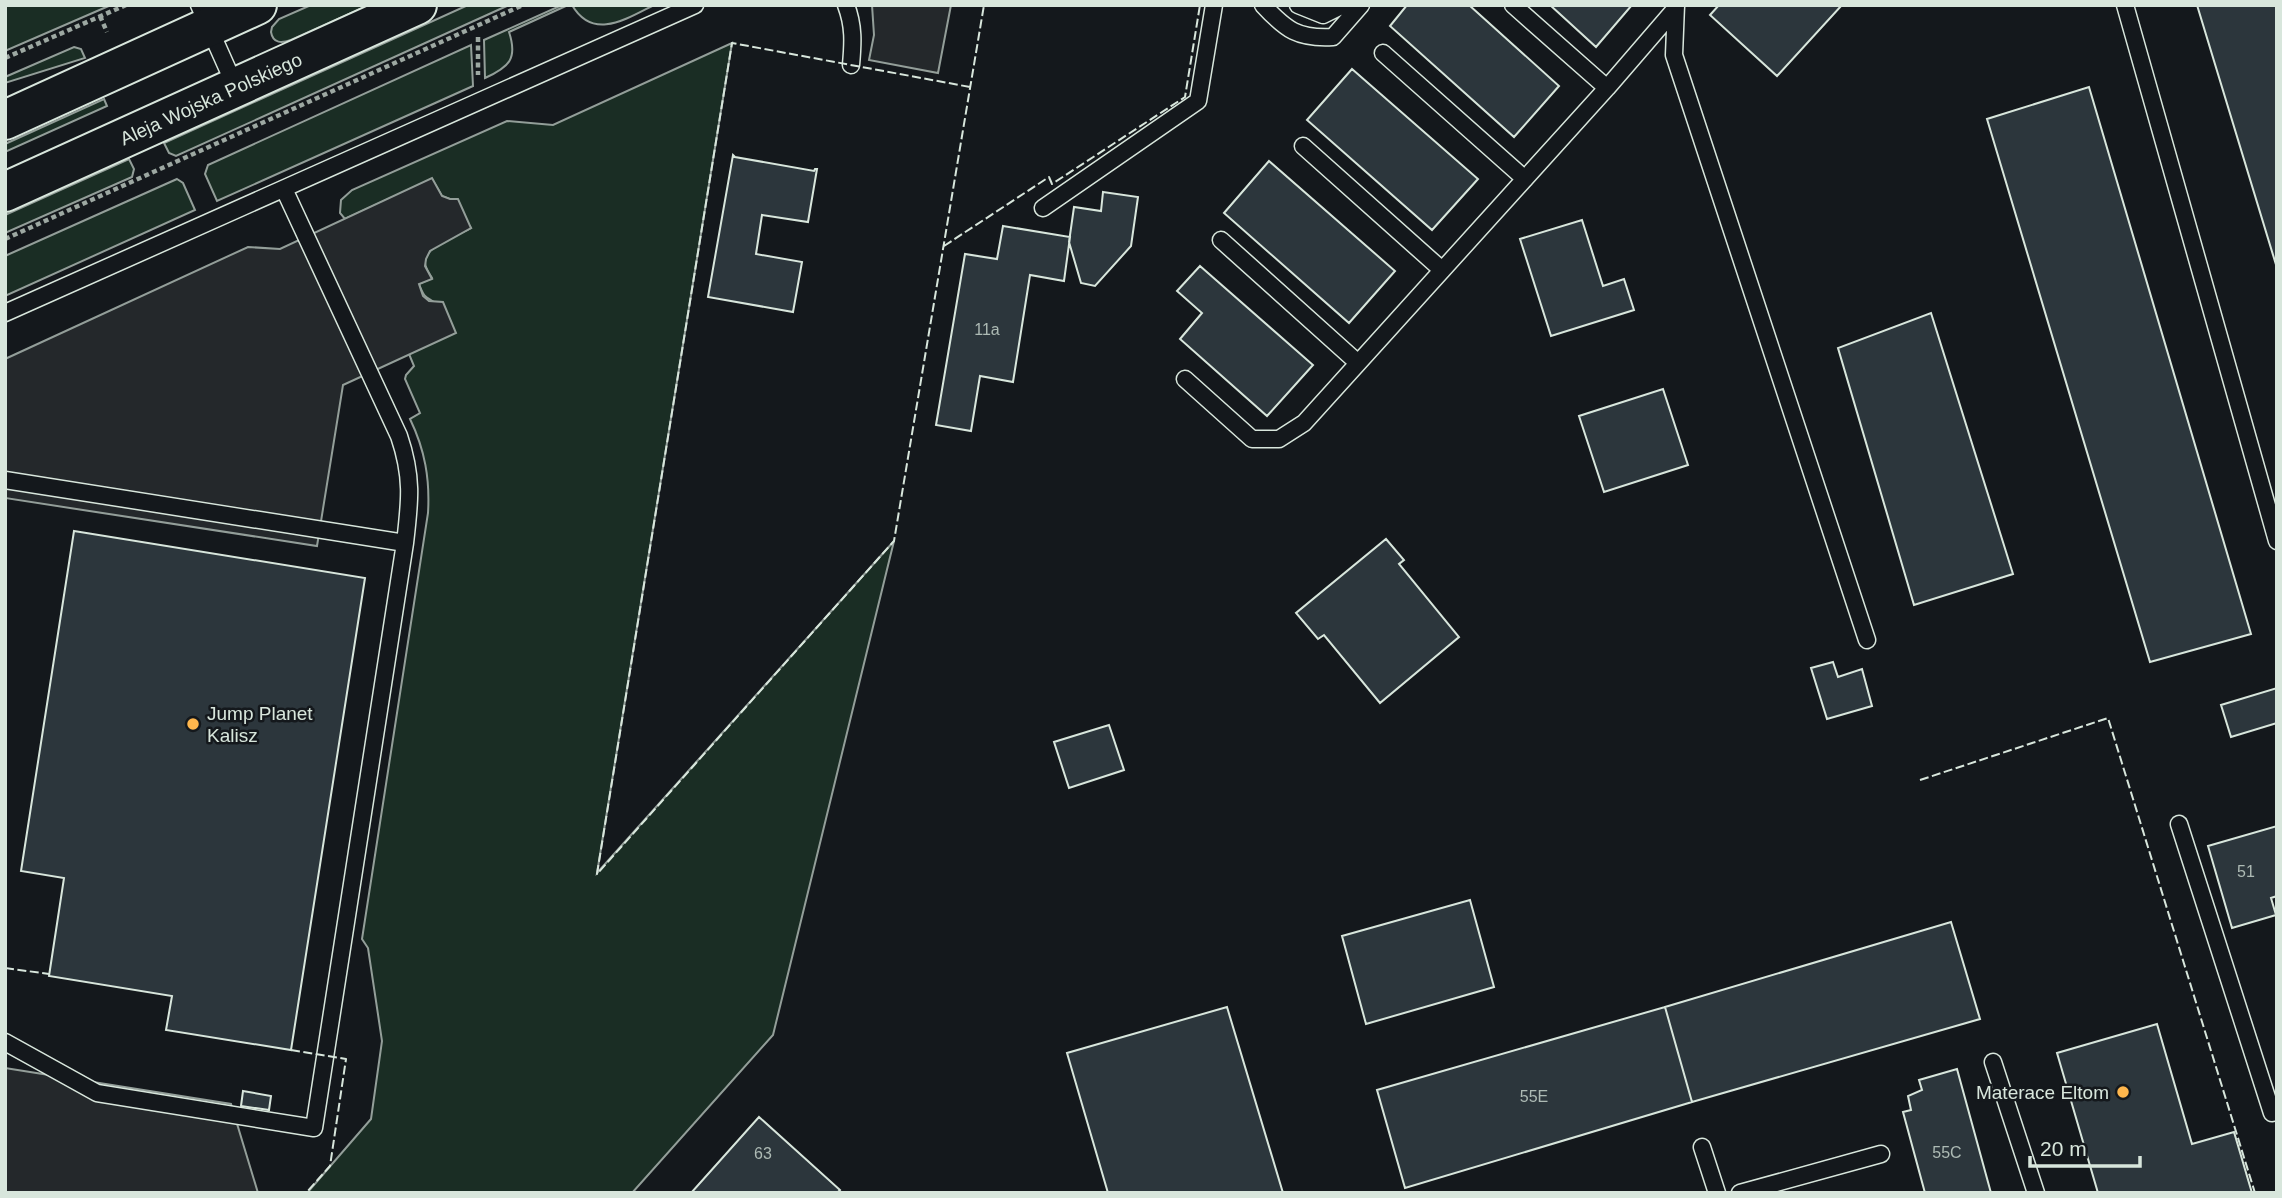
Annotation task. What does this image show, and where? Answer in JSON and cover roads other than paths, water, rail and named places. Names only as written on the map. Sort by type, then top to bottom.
[{"type":"main road","points":[[5,120],[204,16],[257,5]]},
{"type":"main road","name":"Aleja Wojska Polskiego","points":[[5,192],[417,5]]},
{"type":"lane","points":[[5,313],[695,5]]},
{"type":"lane","points":[[846,5],[854,35],[851,65]]},
{"type":"lane","points":[[1263,5],[1289,30],[1311,38],[1333,37],[1361,5]]},
{"type":"lane","points":[[1298,5],[1323,15],[1343,5]]},
{"type":"lane","points":[[1513,5],[1607,88]]},
{"type":"lane","points":[[2125,5],[2277,541]]},
{"type":"lane","points":[[1185,379],[1252,439],[1279,439],[1304,423],[1607,88],[1676,7]]},
{"type":"lane","points":[[1676,7],[1674,54],[1867,640]]},
{"type":"lane","points":[[1042,208],[1198,101],[1208,14]]},
{"type":"lane","points":[[204,16],[236,88]]},
{"type":"lane","points":[[1383,53],[1525,179]]},
{"type":"lane","points":[[1303,146],[1442,270]]},
{"type":"lane","points":[[5,1042],[97,1093],[314,1128],[405,543],[411,485],[407,459],[399,436],[284,189]]},
{"type":"lane","points":[[1222,240],[1358,363]]},
{"type":"lane","points":[[5,480],[405,543]]},
{"type":"lane","points":[[2179,824],[2272,1113],[2277,1112]]},
{"type":"lane","points":[[1993,1062],[2036,1193]]},
{"type":"lane","points":[[1702,1147],[1717,1193]]},
{"type":"lane","points":[[1740,1193],[1881,1154]]},
{"type":"place","name":"Jump Planet Kalisz","points":[[193,724]]},
{"type":"place","name":"Materace Eltom","points":[[2123,1092]]}]
